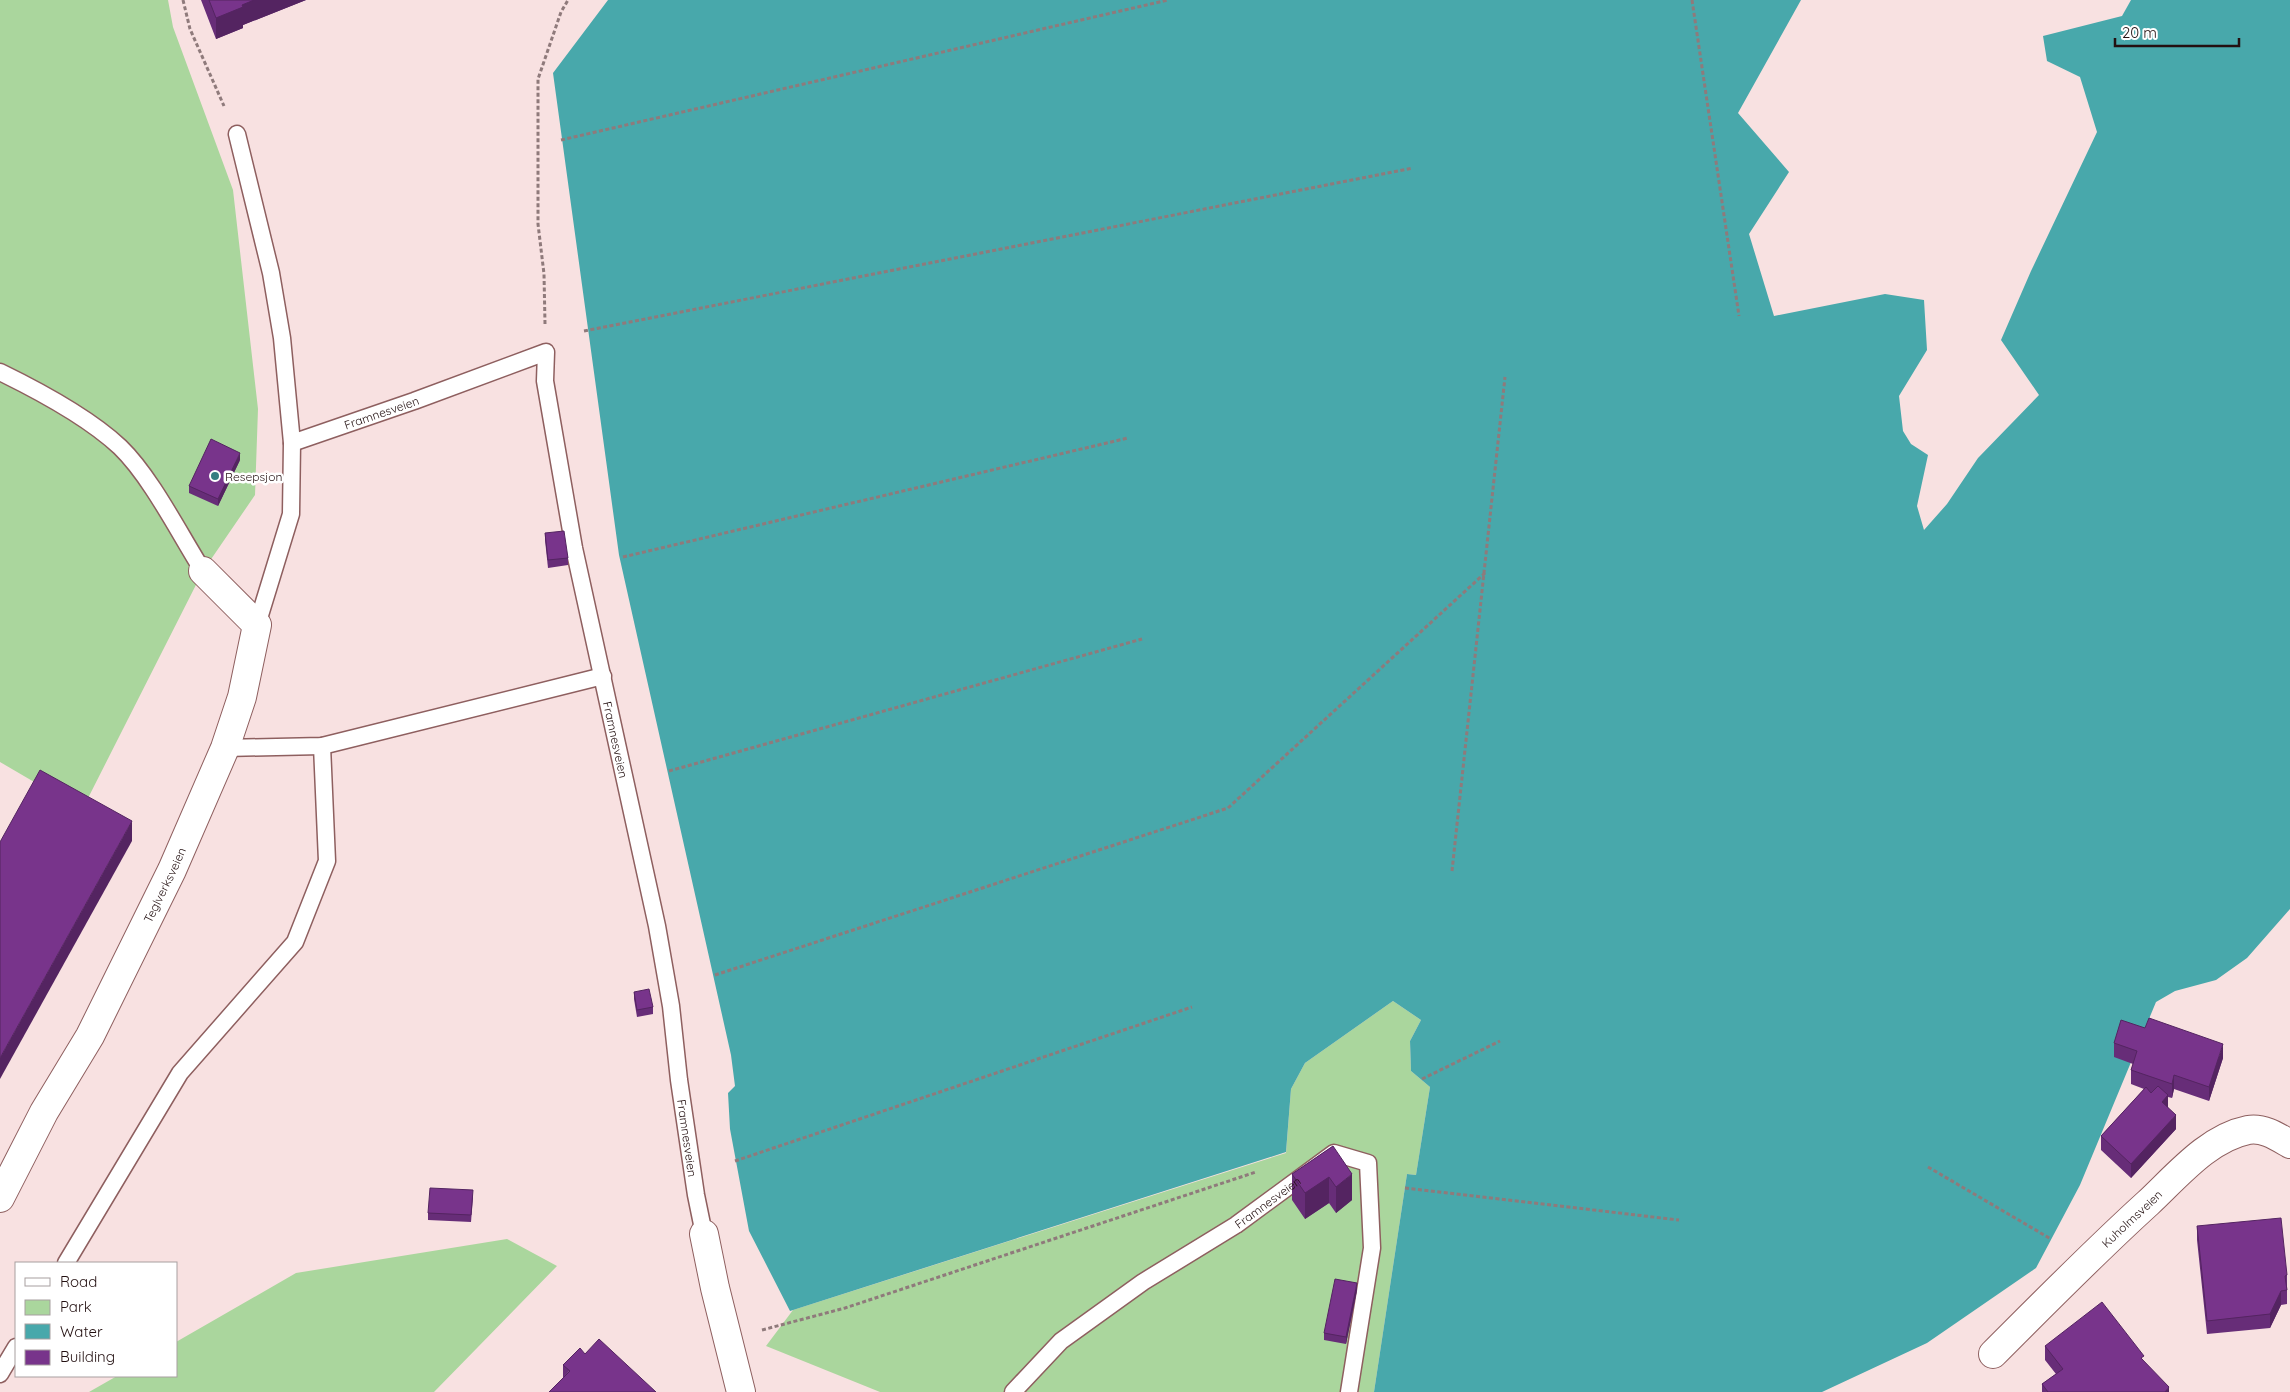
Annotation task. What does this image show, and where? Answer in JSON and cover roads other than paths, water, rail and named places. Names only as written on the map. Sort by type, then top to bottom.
[{"type":"street","points":[[203,571],[257,625]]},
{"type":"street","name":"Teglverksveien","points":[[0,1198],[44,1112],[90,1036],[126,967],[172,870],[225,748],[242,697],[257,625]]},
{"type":"street","name":"Kuholmsveien","points":[[1993,1354],[2115,1232],[2194,1160],[2222,1139],[2250,1129],[2273,1133],[2290,1144]]},
{"type":"street","name":"Framnesveien","points":[[704,1234],[741,1392]]},
{"type":"lane","points":[[237,134],[271,274],[282,338],[292,443],[291,514],[257,625]]},
{"type":"lane","name":"Framnesveien","points":[[292,443],[414,401],[546,352],[545,381],[569,518],[660,944],[671,1006],[694,1186],[704,1234]]},
{"type":"lane","points":[[0,372],[38,391],[120,447],[148,481],[203,571]]},
{"type":"lane","points":[[225,748],[322,746],[603,676]]},
{"type":"lane","points":[[67,1262],[180,1073],[295,942],[327,861],[322,746]]},
{"type":"lane","name":"Framnesveien","points":[[1013,1392],[1062,1341],[1143,1282],[1236,1225],[1334,1153],[1368,1163],[1372,1248],[1348,1392]]},
{"type":"lane","points":[[0,1374],[15,1349]]},
{"type":"water","points":[[608,0],[1801,0],[1738,113],[1789,172],[1749,234],[1774,316],[1885,294],[1924,300],[1927,350],[1899,396],[1903,431],[1911,444],[1928,455],[1917,506],[1924,530],[1947,504],[1978,458],[2039,395],[2001,340],[2031,271],[2097,132],[2080,77],[2047,61],[2043,36],[2122,16],[2131,0],[2290,0],[2290,909],[2247,958],[2216,980],[2175,991],[2156,1002],[2080,1185],[2036,1268],[1927,1343],[1822,1392],[1374,1392],[1407,1174],[1416,1175],[1430,1087],[1411,1071],[1410,1041],[1421,1020],[1393,1001],[1305,1063],[1291,1089],[1286,1152],[790,1311],[749,1231],[730,1129],[728,1093],[735,1086],[731,1055],[619,555],[553,73]]},
{"type":"place","name":"Resepsjon","points":[[215,476]]}]
